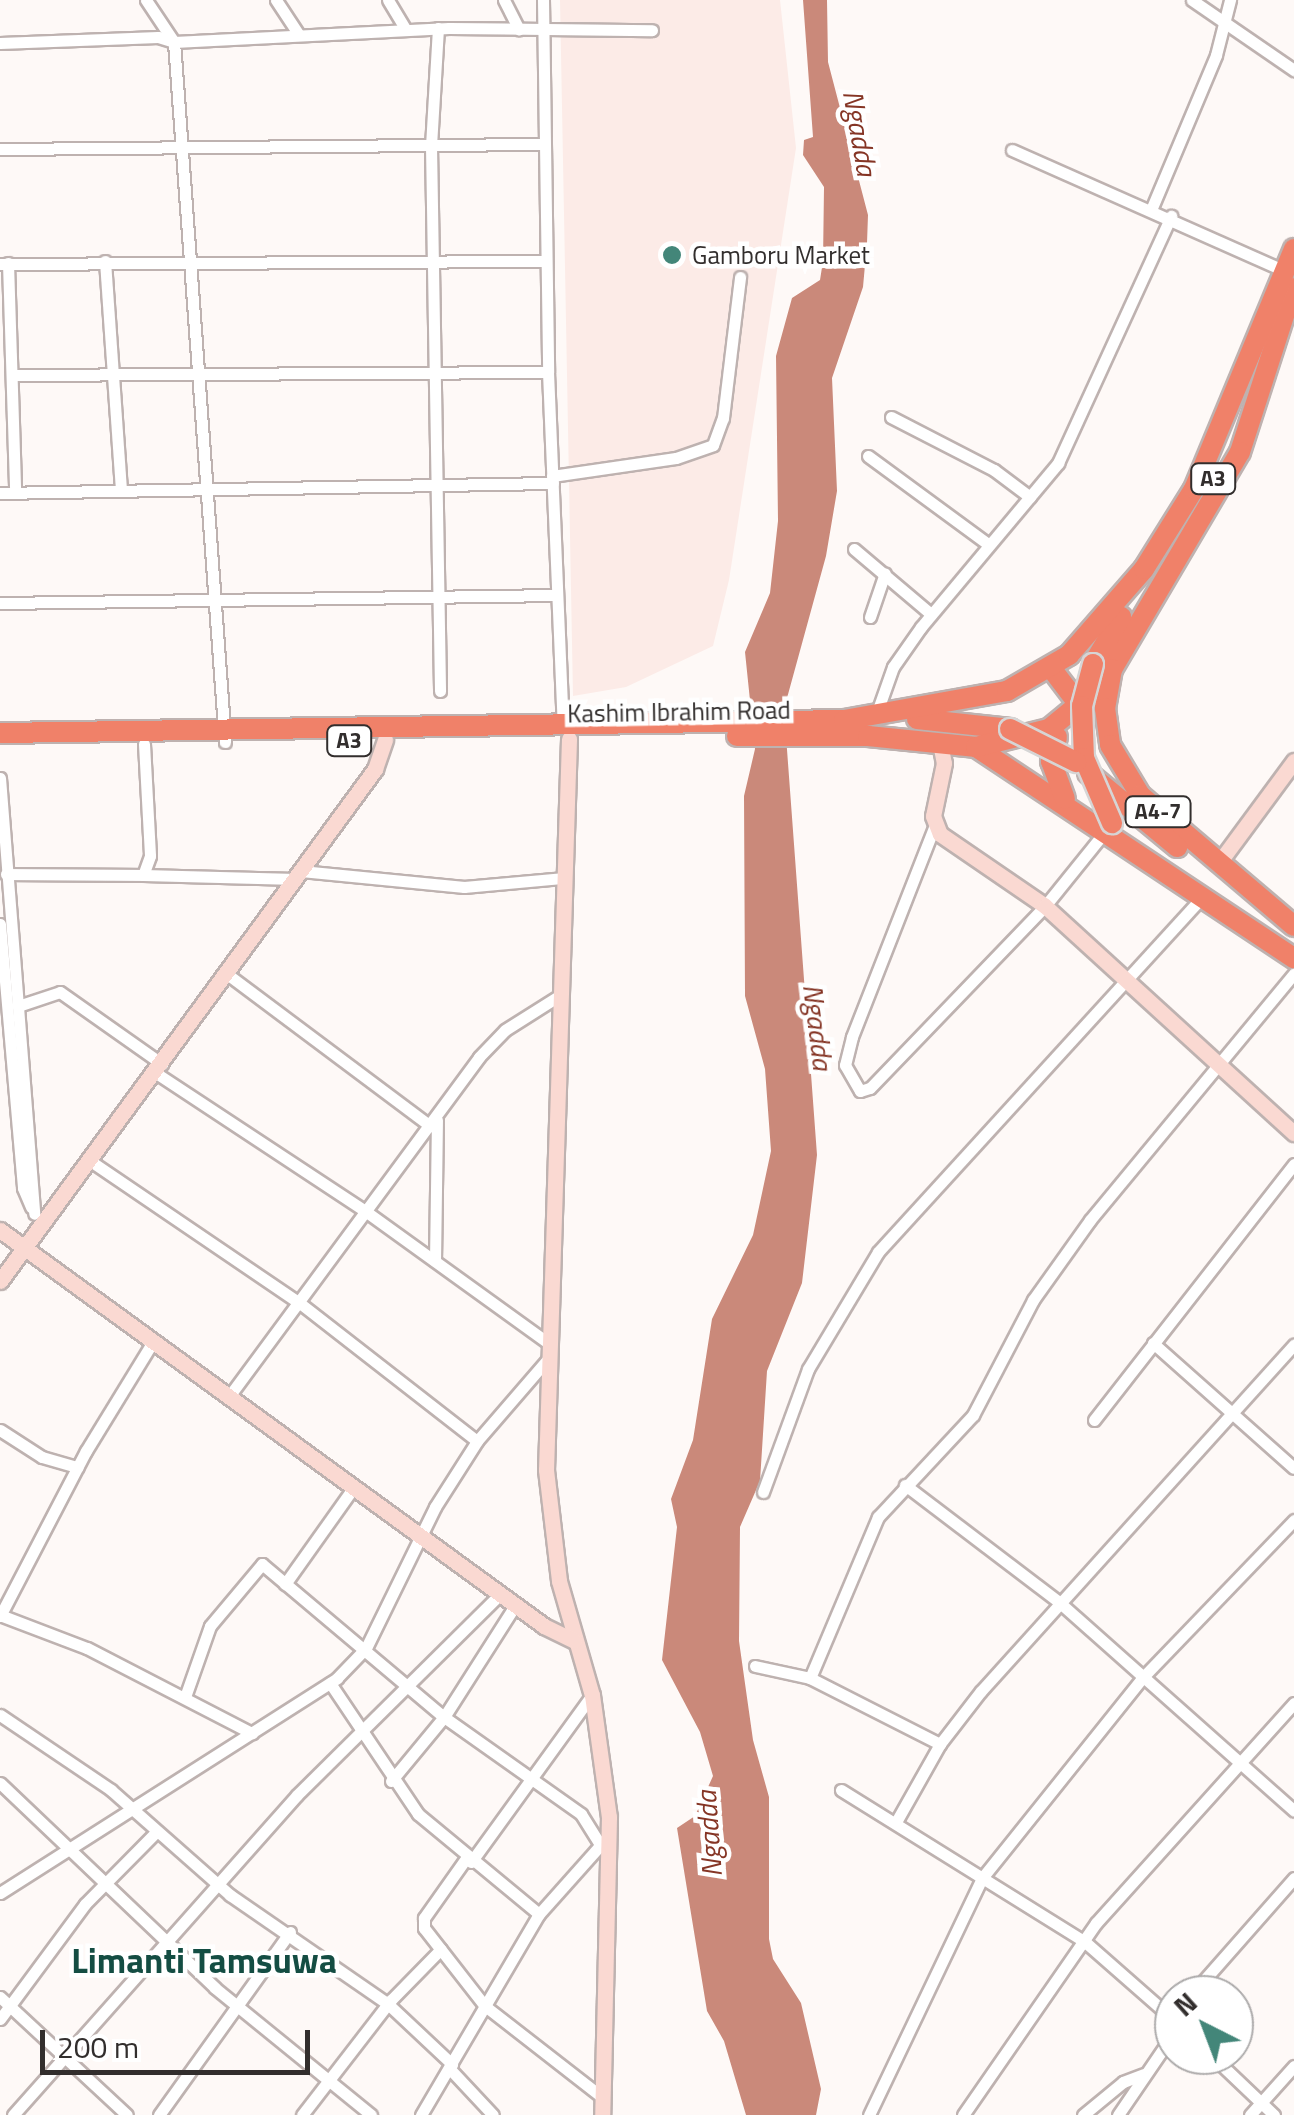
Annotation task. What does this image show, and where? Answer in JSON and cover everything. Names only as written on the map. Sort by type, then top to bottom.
[{"type":"highway","name":"A3","points":[[1108,662],[1240,452],[1290,277],[1294,249]]},
{"type":"highway","name":"A3","points":[[1108,828],[1084,758],[1082,706],[1230,446],[1290,277]]},
{"type":"highway","name":"Kashim Ibrahim Road","points":[[837,725],[876,714],[991,696],[1069,655],[1144,569],[1216,442],[1290,277]]},
{"type":"highway","points":[[976,747],[1050,730],[1080,706],[1108,662]]},
{"type":"highway","name":"A4-7","points":[[1108,662],[1105,708],[1110,745],[1140,795],[1294,927]]},
{"type":"highway","points":[[1050,668],[1080,706]]},
{"type":"highway","name":"A4-7","points":[[837,725],[966,721],[1010,729],[1076,762],[1198,862],[1294,927]]},
{"type":"highway","name":"Kashim Ibrahim Road","points":[[0,732],[386,740],[837,725],[976,747],[1108,828],[1199,900],[1294,958]]},
{"type":"highway","points":[[1071,808],[1053,773],[1054,742],[1072,728],[1086,728],[1110,745]]},
{"type":"highway","name":"Kashim Ibrahim Road","points":[[0,745],[144,744],[225,736],[566,734]]},
{"type":"highway","name":"A4-7","points":[[1108,828],[1294,944]]},
{"type":"street","points":[[146,0],[174,42],[225,736]]},
{"type":"street","points":[[276,0],[299,35]]},
{"type":"street","points":[[388,0],[406,30]]},
{"type":"street","points":[[504,0],[519,29]]},
{"type":"street","points":[[543,0],[548,372],[556,594],[566,734],[547,1360],[552,1541],[592,1696],[605,1840],[602,2115]]},
{"type":"street","points":[[1192,0],[1294,70]]},
{"type":"street","points":[[1151,210],[1230,0]]},
{"type":"street","points":[[0,43],[158,37],[174,42],[438,28],[652,30]]},
{"type":"street","points":[[438,28],[431,146],[440,691]]},
{"type":"street","points":[[0,149],[543,144]]},
{"type":"street","points":[[1012,150],[1171,216],[1290,277]]},
{"type":"street","points":[[876,714],[893,667],[931,614],[1030,497],[1077,428],[1171,216]]},
{"type":"street","points":[[15,492],[4,264],[188,258],[545,261]]},
{"type":"street","points":[[105,261],[121,488]]},
{"type":"street","points":[[0,493],[552,480],[676,458],[713,445],[723,418],[740,277]]},
{"type":"street","points":[[8,370],[113,376],[548,372]]},
{"type":"street","points":[[891,417],[994,470],[1030,497]]},
{"type":"street","points":[[868,456],[989,544]]},
{"type":"street","points":[[854,549],[931,614]]},
{"type":"street","points":[[870,617],[885,573]]},
{"type":"street","points":[[0,603],[556,594]]},
{"type":"street","points":[[0,1281],[38,1220],[159,1068],[375,769],[386,740]]},
{"type":"street","points":[[940,743],[935,825],[852,1037],[846,1065],[860,1091],[870,1088],[1045,906],[1108,828]]},
{"type":"street","points":[[143,875],[150,856],[144,744]]},
{"type":"street","points":[[1218,864],[1294,762]]},
{"type":"street","points":[[0,778],[38,1220]]},
{"type":"street","points":[[935,825],[1045,906],[1294,1133]]},
{"type":"street","points":[[6,874],[299,875],[464,887],[562,878]]},
{"type":"street","points":[[763,1492],[808,1369],[878,1252],[1199,900]]},
{"type":"street","points":[[0,924],[5,1020],[23,1188],[38,1220]]},
{"type":"street","points":[[810,1678],[858,1553],[906,1485],[974,1415],[1034,1300],[1090,1220],[1294,973]]},
{"type":"street","points":[[227,974],[434,1120]]},
{"type":"street","points":[[18,1006],[60,992],[159,1068],[548,1342]]},
{"type":"street","points":[[230,1395],[504,1030],[557,998]]},
{"type":"street","points":[[434,1120],[435,1261]]},
{"type":"street","points":[[89,1160],[301,1304],[477,1441]]},
{"type":"street","points":[[1094,1420],[1294,1164]]},
{"type":"street","points":[[0,1230],[500,1593],[575,1641]]},
{"type":"street","points":[[154,1340],[78,1467],[0,1615],[62,1636],[252,1734]]},
{"type":"street","points":[[1154,1343],[1294,1468]]},
{"type":"street","points":[[896,1822],[940,1744],[1059,1602],[1294,1344]]},
{"type":"street","points":[[0,1893],[130,1805],[195,1774],[330,1682],[366,1648],[421,1534],[477,1441],[547,1360]]},
{"type":"street","points":[[0,1430],[42,1457],[78,1467]]},
{"type":"street","points":[[906,1485],[1059,1602],[1294,1811]]},
{"type":"street","points":[[285,1584],[354,1487]]},
{"type":"street","points":[[868,2115],[982,1878],[1143,1677],[1294,1520]]},
{"type":"street","points":[[185,1697],[210,1626],[248,1576],[262,1564],[444,1717],[580,1814],[605,1840]]},
{"type":"street","points":[[12,2115],[65,2060],[217,1884],[500,1593]]},
{"type":"street","points":[[391,1781],[444,1717],[516,1604]]},
{"type":"street","points":[[755,1666],[810,1678],[940,1744]]},
{"type":"street","points":[[330,1682],[391,1781],[469,1860],[539,1914]]},
{"type":"street","points":[[592,1696],[424,1918],[441,1949],[486,2006],[602,2097]]},
{"type":"street","points":[[963,2115],[1084,1941],[1294,1703]]},
{"type":"street","points":[[0,1715],[130,1805],[156,1833],[217,1884],[388,2004],[492,2115]]},
{"type":"street","points":[[0,1784],[237,2008],[371,2115]]},
{"type":"street","points":[[840,1790],[1084,1941],[1154,2001]]},
{"type":"street","points":[[0,2019],[5,2001],[104,1882],[156,1833]]},
{"type":"street","points":[[421,2115],[539,1914],[605,1840]]},
{"type":"street","points":[[1208,1975],[1294,1878]]},
{"type":"street","points":[[159,2115],[290,1932]]},
{"type":"street","points":[[302,2115],[388,2004],[441,1949]]},
{"type":"street","points":[[5,2001],[128,2115]]},
{"type":"street","points":[[1118,2115],[1154,2066]]},
{"type":"street","points":[[1250,2115],[1294,2066]]},
{"type":"street","points":[[1083,2115],[1123,2082],[1152,2069]]},
{"type":"street","points":[[1232,2075],[1274,2115]]},
{"type":"shaded area","name":"Gamboru Market","points":[[560,0],[780,0],[796,148],[729,580],[713,646],[626,687],[573,696]]},
{"type":"water","name":"Ngadda","points":[[803,0],[827,0],[828,62],[868,215],[867,243],[863,287],[832,378],[837,491],[826,556],[784,709],[817,1155],[802,1283],[767,1371],[760,1481],[740,1527],[739,1641],[753,1740],[769,1797],[769,1939],[773,1959],[801,2003],[821,2089],[816,2115],[746,2115],[724,2041],[707,2011],[677,1828],[695,1816],[713,1776],[700,1732],[662,1660],[677,1527],[671,1499],[693,1440],[712,1319],[753,1235],[771,1151],[765,1069],[745,996],[744,796],[755,749],[745,652],[770,593],[778,521],[776,356],[792,298],[820,280],[823,261],[824,187],[803,155],[804,140],[813,137]]},
{"type":"place","name":"Gamboru Market","points":[[672,255]]},
{"type":"district","name":"Limanti Tamsuwa","points":[[204,1960]]}]
